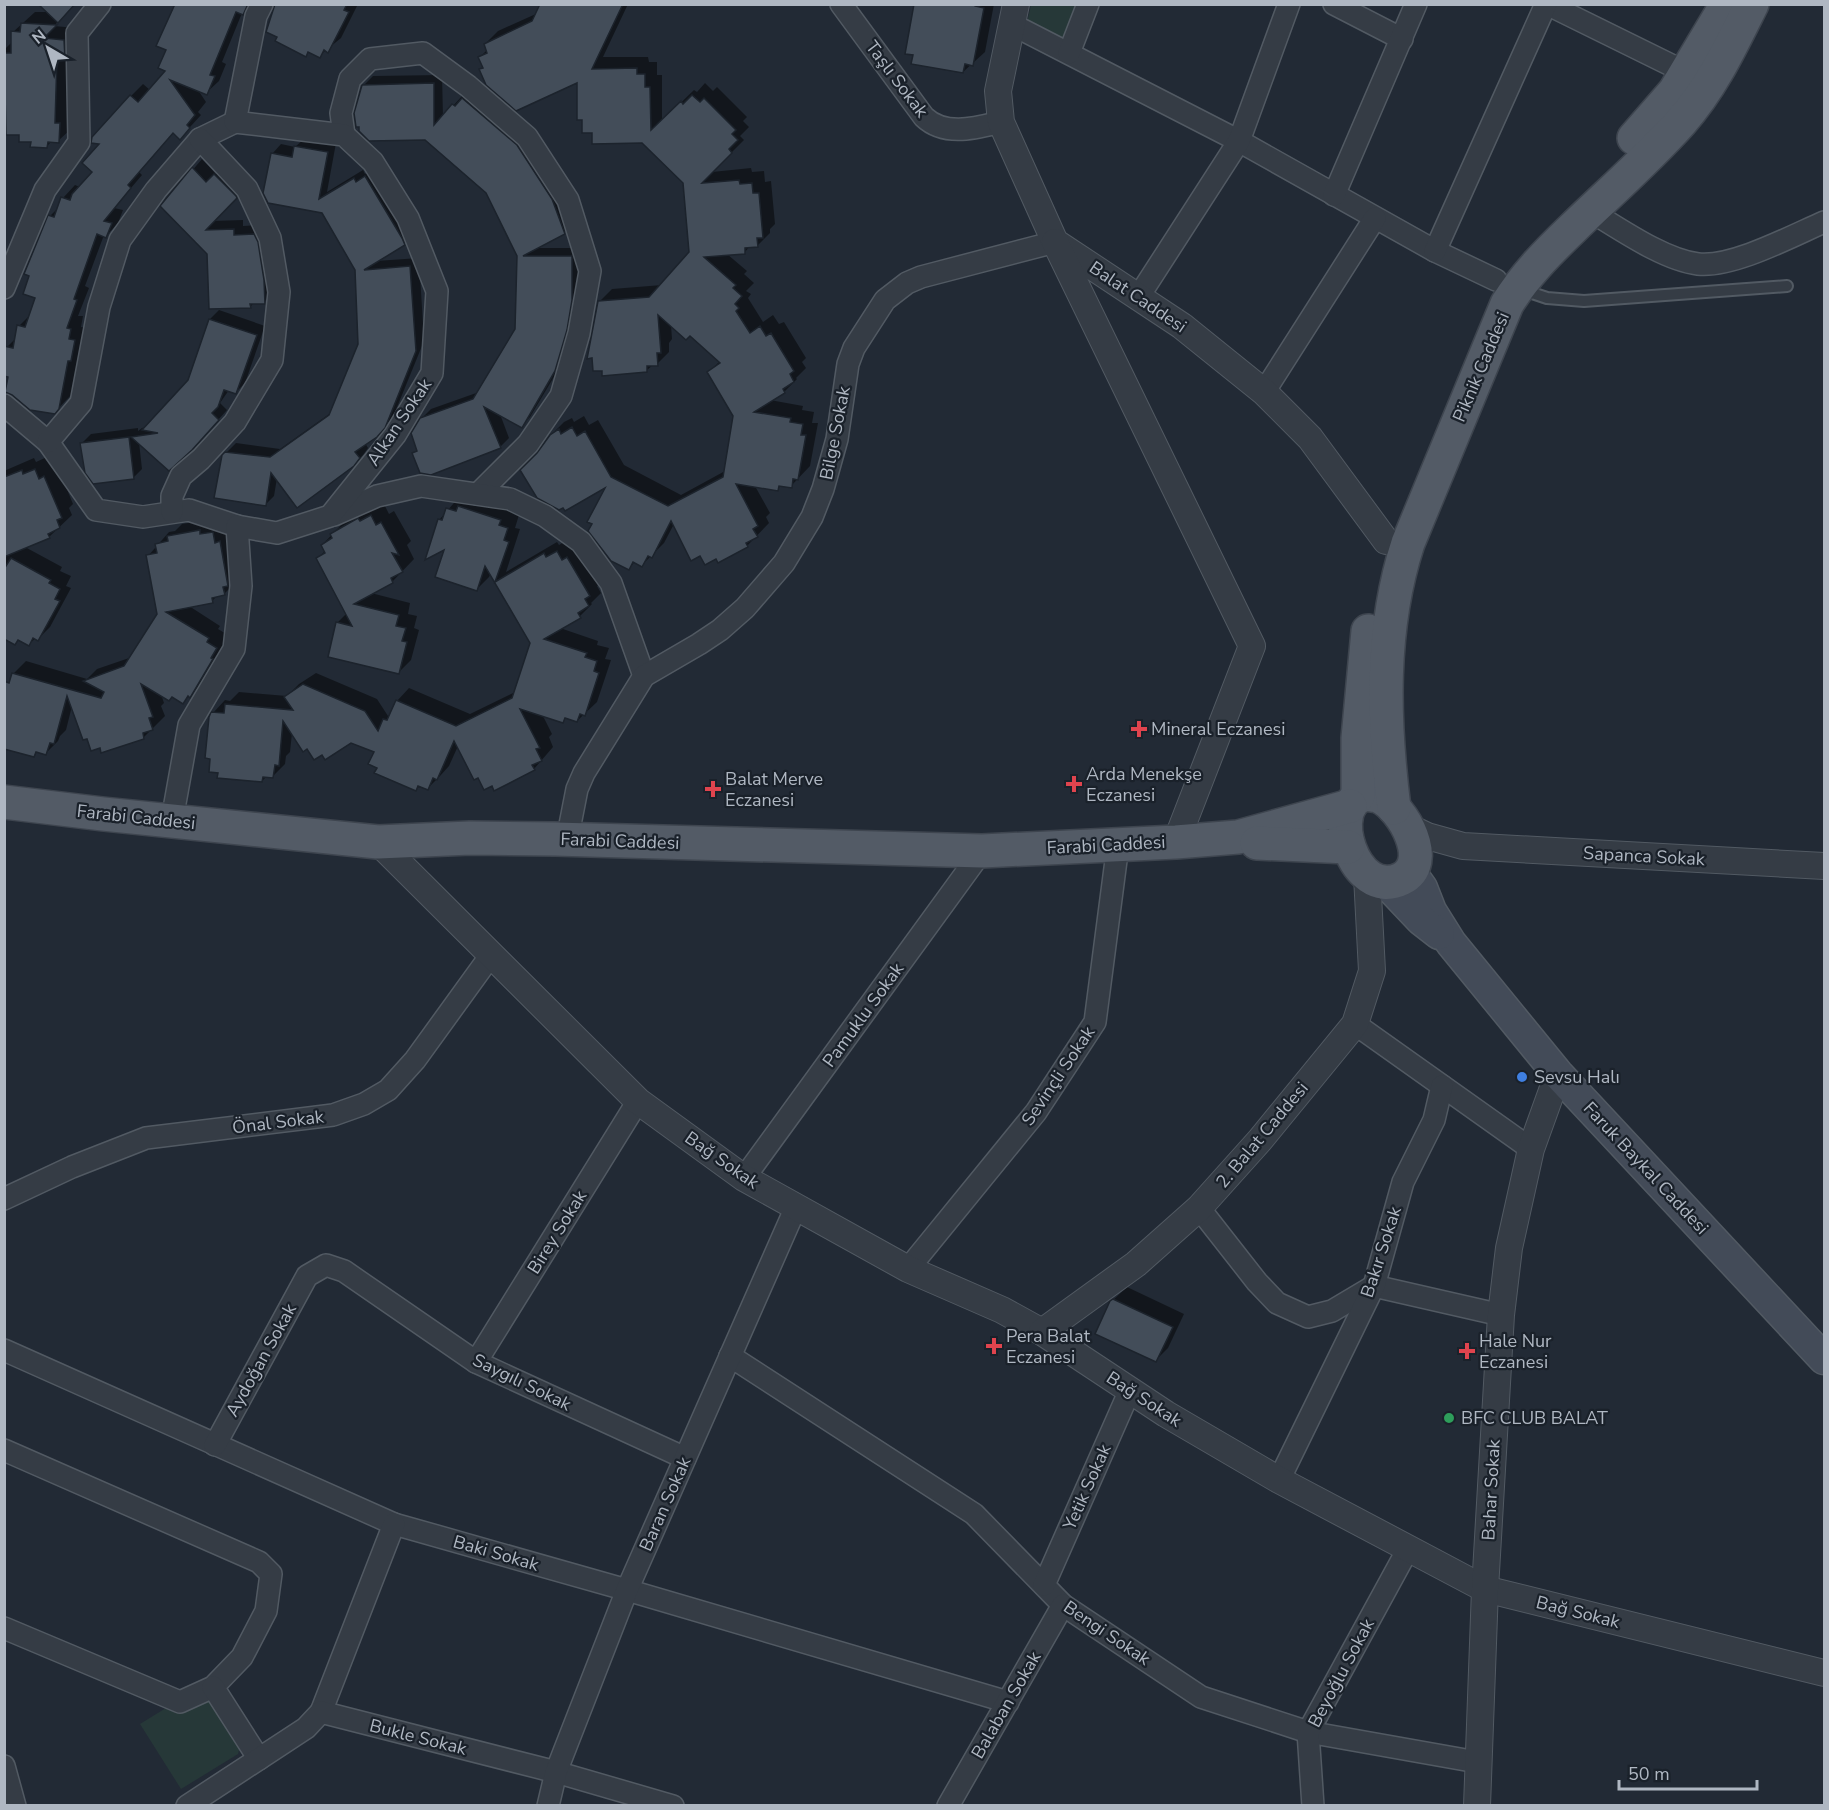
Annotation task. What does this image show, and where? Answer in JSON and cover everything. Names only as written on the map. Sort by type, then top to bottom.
[{"type":"main road","name":"Piknik Caddesi","points":[[1400,817],[1387,751],[1386,706],[1388,632],[1395,584],[1408,543],[1503,315],[1506,284],[1519,250],[1647,126],[1687,73],[1726,4]]},
{"type":"main road","name":"Piknik Caddesi","points":[[1354,801],[1368,633],[1374,587],[1386,541],[1488,294],[1540,260],[1680,123],[1724,61],[1752,4]]},
{"type":"main road","points":[[1238,837],[1354,801],[1366,794],[1379,796],[1400,817],[1414,842],[1416,853],[1394,873],[1355,862],[1348,847],[1346,817],[1354,801]]},
{"type":"main road","name":"Farabi Caddesi","points":[[4,802],[378,842],[470,838],[982,851],[1238,837]]},
{"type":"main road","points":[[1238,837],[1260,844],[1348,847]]},
{"type":"main road","name":"Faruk Baykal Caddesi","points":[[1394,873],[1421,921],[1451,943],[1558,1074],[1824,1359]]},
{"type":"street","points":[[4,288],[45,190],[79,142],[77,33],[100,4]]},
{"type":"street","points":[[235,122],[256,16],[262,4]]},
{"type":"street","name":"Taşlı Sokak","points":[[841,4],[924,117],[932,124],[950,130],[1001,122]]},
{"type":"street","points":[[1069,53],[1088,4]]},
{"type":"street","points":[[1139,296],[1239,141],[1289,4]]},
{"type":"street","points":[[1334,4],[1402,39]]},
{"type":"street","points":[[1334,195],[1416,4]]},
{"type":"street","points":[[1435,251],[1547,4],[1687,73]]},
{"type":"street","points":[[1176,842],[1252,646],[1055,242],[1001,122],[998,91],[1015,15],[1069,53],[1239,141],[1435,251],[1506,284]]},
{"type":"street","points":[[48,442],[81,404],[99,307],[120,240],[156,190],[200,139],[235,122],[344,135],[341,113],[350,79],[370,59],[423,53],[468,86],[527,137],[568,200],[590,271],[579,333],[561,396],[528,444],[478,494]]},
{"type":"street","name":"Alkan Sokak","points":[[330,516],[395,435],[432,374],[437,291],[408,218],[373,162],[344,135]]},
{"type":"street","points":[[172,512],[172,496],[181,476],[201,459],[235,422],[272,360],[279,292],[270,238],[247,189],[200,139]]},
{"type":"street","points":[[1590,211],[1647,245],[1683,261],[1698,264],[1732,261],[1824,222]]},
{"type":"street","points":[[1264,392],[1375,218]]},
{"type":"street","name":"Balat Caddesi","points":[[1055,242],[1182,326],[1264,392],[1310,438],[1386,541]]},
{"type":"street","name":"Bilge Sokak","points":[[567,840],[578,789],[585,773],[644,676],[699,644],[728,622],[767,585],[794,548],[812,517],[832,461],[850,356],[885,300],[907,283],[921,276],[1055,242]]},
{"type":"street","points":[[4,405],[48,442],[96,510],[142,517],[189,510],[237,526],[278,533],[330,516],[376,496],[421,486],[510,499],[545,516],[581,542],[611,583],[644,676]]},
{"type":"street","points":[[172,820],[189,725],[234,650],[241,586],[237,526]]},
{"type":"street","name":"Sapanca Sokak","points":[[1400,817],[1427,836],[1463,846],[1824,866]]},
{"type":"street","name":"Bağ Sokak","points":[[378,842],[638,1101],[744,1178],[908,1269],[1002,1310],[1042,1332],[1166,1414],[1280,1480],[1485,1589],[1824,1673]]},
{"type":"street","name":"Sevinçli Sokak","points":[[908,1269],[1036,1112],[1095,1022],[1118,845]]},
{"type":"street","name":"Sapanca Sokak","points":[[1394,873],[1463,846]]},
{"type":"street","name":"Pamuklu Sokak","points":[[744,1178],[982,851]]},
{"type":"street","name":"2. Balat Caddesi","points":[[1042,1332],[1136,1264],[1199,1208],[1260,1140],[1354,1024],[1372,971],[1394,873]]},
{"type":"street","name":"Önal Sokak","points":[[4,1199],[72,1167],[146,1138],[333,1115],[364,1104],[388,1090],[415,1060],[491,955]]},
{"type":"street","points":[[1354,1024],[1531,1149]]},
{"type":"street","name":"Bahar Sokak","points":[[1477,1806],[1485,1589],[1501,1315],[1509,1248],[1531,1149],[1558,1074]]},
{"type":"street","name":"Bakır Sokak","points":[[1280,1480],[1374,1286],[1403,1182],[1434,1120],[1442,1086]]},
{"type":"street","name":"Birey Sokak","points":[[476,1362],[638,1101]]},
{"type":"street","name":"Baran Sokak","points":[[548,1806],[556,1772],[627,1590],[796,1207]]},
{"type":"street","points":[[1199,1208],[1276,1303],[1308,1317],[1332,1311],[1374,1286],[1501,1315]]},
{"type":"street","name":"Saygılı Sokak","points":[[307,1276],[326,1265],[344,1271],[476,1362],[685,1458]]},
{"type":"street","name":"Aydoğan Sokak","points":[[215,1444],[307,1276]]},
{"type":"street","name":"Baki Sokak","points":[[4,1350],[394,1524],[1008,1702]]},
{"type":"street","name":"Bengi Sokak","points":[[730,1356],[974,1514],[1063,1605],[1202,1697],[1308,1732],[1477,1762]]},
{"type":"street","name":"Yetik Sokak","points":[[1044,1585],[1130,1390]]},
{"type":"street","points":[[4,1450],[259,1562],[271,1574],[266,1611],[242,1657],[213,1687],[180,1702],[4,1628]]},
{"type":"street","points":[[187,1806],[306,1728],[321,1712],[394,1524]]},
{"type":"street","name":"Beyoğlu Sokak","points":[[1312,1806],[1308,1732],[1408,1549]]},
{"type":"street","name":"Balaban Sokak","points":[[948,1806],[1063,1605]]},
{"type":"street","points":[[213,1687],[259,1759]]},
{"type":"street","name":"Bukle Sokak","points":[[321,1712],[556,1772],[673,1806]]},
{"type":"street","points":[[4,1766],[15,1806]]},
{"type":"lane","points":[[1506,284],[1547,298],[1584,301],[1787,286]]},
{"type":"shaded area","points":[[1031,5],[1083,5],[1067,45],[1027,23]]},
{"type":"shaded area","points":[[202,1699],[210,1701],[240,1746],[238,1754],[181,1789],[140,1724],[166,1708],[180,1713]]},
{"type":"building","points":[[38,4],[75,4],[58,23]]},
{"type":"building","points":[[175,4],[248,4],[243,15],[236,12],[210,75],[215,76],[207,95],[170,80],[195,115],[187,125],[190,128],[180,140],[173,133],[128,185],[131,188],[104,221],[112,223],[106,238],[97,234],[74,299],[77,300],[67,328],[71,329],[69,339],[75,340],[71,361],[68,361],[59,409],[55,414],[30,410],[5,392],[8,377],[4,376],[4,346],[13,348],[17,325],[25,327],[35,298],[23,294],[29,276],[24,274],[48,215],[54,217],[61,197],[70,200],[72,194],[92,172],[82,163],[99,144],[91,143],[92,137],[130,95],[138,102],[165,71],[158,68],[166,50],[156,46]]},
{"type":"building","points":[[275,4],[347,4],[344,10],[349,12],[328,53],[324,50],[320,58],[308,52],[306,57],[275,41],[277,37],[266,32]]},
{"type":"building","points":[[540,4],[623,4],[592,69],[637,68],[637,74],[645,74],[645,87],[650,87],[651,130],[681,101],[683,104],[692,95],[700,102],[704,98],[736,130],[732,134],[738,140],[729,149],[732,153],[702,183],[739,180],[740,184],[752,183],[753,193],[759,193],[763,238],[757,238],[758,247],[745,248],[745,254],[704,257],[736,285],[733,288],[742,296],[735,304],[739,308],[736,311],[750,333],[760,326],[766,336],[771,333],[794,371],[790,374],[794,382],[783,389],[785,393],[754,412],[791,418],[790,422],[803,424],[801,435],[806,435],[798,480],[793,479],[792,488],[779,486],[778,491],[736,484],[758,526],[753,529],[758,537],[746,543],[748,547],[718,563],[716,559],[705,565],[700,556],[691,561],[671,521],[652,558],[648,556],[642,567],[633,562],[629,570],[611,561],[588,531],[592,524],[587,522],[605,488],[565,511],[563,508],[559,510],[537,498],[520,470],[537,453],[550,435],[559,429],[561,434],[572,427],[577,436],[585,431],[611,477],[668,506],[723,477],[733,416],[707,372],[720,363],[690,336],[686,340],[658,315],[661,353],[657,353],[658,366],[647,366],[647,372],[602,376],[602,371],[593,371],[592,358],[587,359],[598,301],[649,297],[689,252],[683,183],[642,143],[592,144],[592,133],[582,133],[582,120],[577,120],[577,83],[516,111],[486,85],[479,69],[483,68],[478,57],[487,53],[484,44],[532,21]]},
{"type":"building","points":[[914,4],[975,4],[975,6],[984,8],[973,66],[965,64],[963,73],[911,64],[913,55],[905,54]]},
{"type":"building","points":[[21,23],[57,25],[44,38],[64,40],[65,58],[57,58],[55,123],[60,123],[59,143],[48,142],[47,148],[30,147],[31,142],[19,142],[19,135],[6,135],[4,53],[11,53],[11,31],[20,32]]},
{"type":"building","points":[[434,83],[434,125],[452,104],[455,106],[462,98],[517,145],[552,199],[565,234],[523,256],[572,256],[572,300],[567,330],[555,371],[522,428],[484,407],[501,448],[431,475],[420,473],[412,453],[417,451],[411,433],[420,418],[473,399],[515,329],[517,256],[486,193],[425,140],[369,141],[359,131],[359,127],[356,127],[354,113],[362,85]]},
{"type":"building","points":[[294,146],[328,152],[319,199],[354,178],[356,182],[365,176],[402,238],[405,245],[364,270],[410,266],[416,351],[385,428],[377,437],[355,452],[360,458],[354,466],[297,508],[271,473],[266,506],[214,498],[222,455],[225,452],[270,457],[329,415],[358,344],[355,270],[322,213],[268,203],[263,193],[271,153],[292,157]]},
{"type":"building","points":[[192,167],[206,182],[214,174],[236,196],[237,198],[206,230],[234,229],[234,235],[254,234],[258,242],[264,280],[265,304],[250,304],[251,308],[209,309],[207,254],[160,206]]},
{"type":"building","points":[[209,319],[257,335],[236,394],[224,390],[218,407],[212,413],[219,420],[169,471],[131,437],[158,433],[142,430],[188,380]]},
{"type":"building","points":[[129,437],[134,479],[93,484],[85,473],[80,443]]},
{"type":"building","points":[[35,469],[39,479],[44,476],[62,518],[57,520],[60,528],[48,534],[50,538],[4,557],[4,477],[22,470],[23,474]]},
{"type":"building","points":[[458,506],[501,520],[499,525],[508,528],[504,540],[509,542],[495,582],[544,553],[546,557],[557,551],[562,560],[567,557],[590,596],[585,599],[589,606],[578,613],[581,618],[544,639],[587,653],[585,657],[597,661],[594,671],[599,673],[585,716],[580,714],[577,722],[565,718],[563,723],[520,709],[540,748],[536,749],[542,761],[532,765],[535,770],[494,791],[492,786],[484,790],[478,778],[474,780],[454,741],[437,780],[433,778],[428,790],[418,786],[416,791],[374,773],[377,768],[368,764],[374,752],[351,743],[325,760],[322,755],[314,760],[307,749],[303,752],[283,721],[279,766],[275,765],[273,778],[263,777],[262,782],[217,778],[218,773],[209,772],[210,759],[205,758],[211,712],[224,713],[225,704],[293,710],[284,697],[303,684],[365,711],[378,731],[383,719],[387,720],[396,700],[456,726],[512,698],[530,643],[485,566],[477,591],[435,577],[444,550],[425,560],[438,519],[442,520],[446,508],[456,511]]},
{"type":"building","points":[[371,515],[376,525],[381,522],[399,555],[392,553],[403,572],[391,578],[393,583],[354,604],[399,615],[396,626],[406,628],[402,641],[407,642],[399,674],[328,657],[336,622],[352,626],[316,558],[325,553],[321,545],[332,538],[330,534],[358,518],[360,521]]},
{"type":"building","points":[[200,530],[200,534],[213,532],[215,543],[220,541],[228,586],[223,587],[225,595],[212,598],[213,603],[166,612],[209,638],[207,642],[217,648],[190,698],[188,696],[183,704],[172,697],[169,701],[141,684],[153,717],[149,718],[153,730],[143,733],[144,739],[101,753],[100,748],[91,751],[87,739],[83,740],[67,696],[54,744],[50,743],[46,755],[36,752],[34,757],[4,749],[4,681],[9,683],[12,673],[101,698],[104,692],[83,681],[124,666],[157,614],[146,555],[157,553],[155,544],[168,541],[167,536]]},
{"type":"building","points":[[11,558],[51,580],[49,583],[60,589],[55,599],[60,601],[38,641],[33,638],[29,646],[18,640],[15,645],[4,639],[4,569]]},
{"type":"building","points":[[1113,1299],[1173,1327],[1156,1362],[1095,1334]]},
{"type":"place","name":"Mineral Eczanesi","points":[[1139,729]]},
{"type":"place","name":"Arda Menekşe Eczanesi","points":[[1074,784]]},
{"type":"place","name":"Balat Merve Eczanesi","points":[[713,789]]},
{"type":"place","name":"Sevsu Halı","points":[[1522,1077]]},
{"type":"place","name":"Pera Balat Eczanesi","points":[[994,1346]]},
{"type":"place","name":"Hale Nur Eczanesi","points":[[1467,1351]]},
{"type":"place","name":"BFC CLUB BALAT","points":[[1449,1418]]}]
